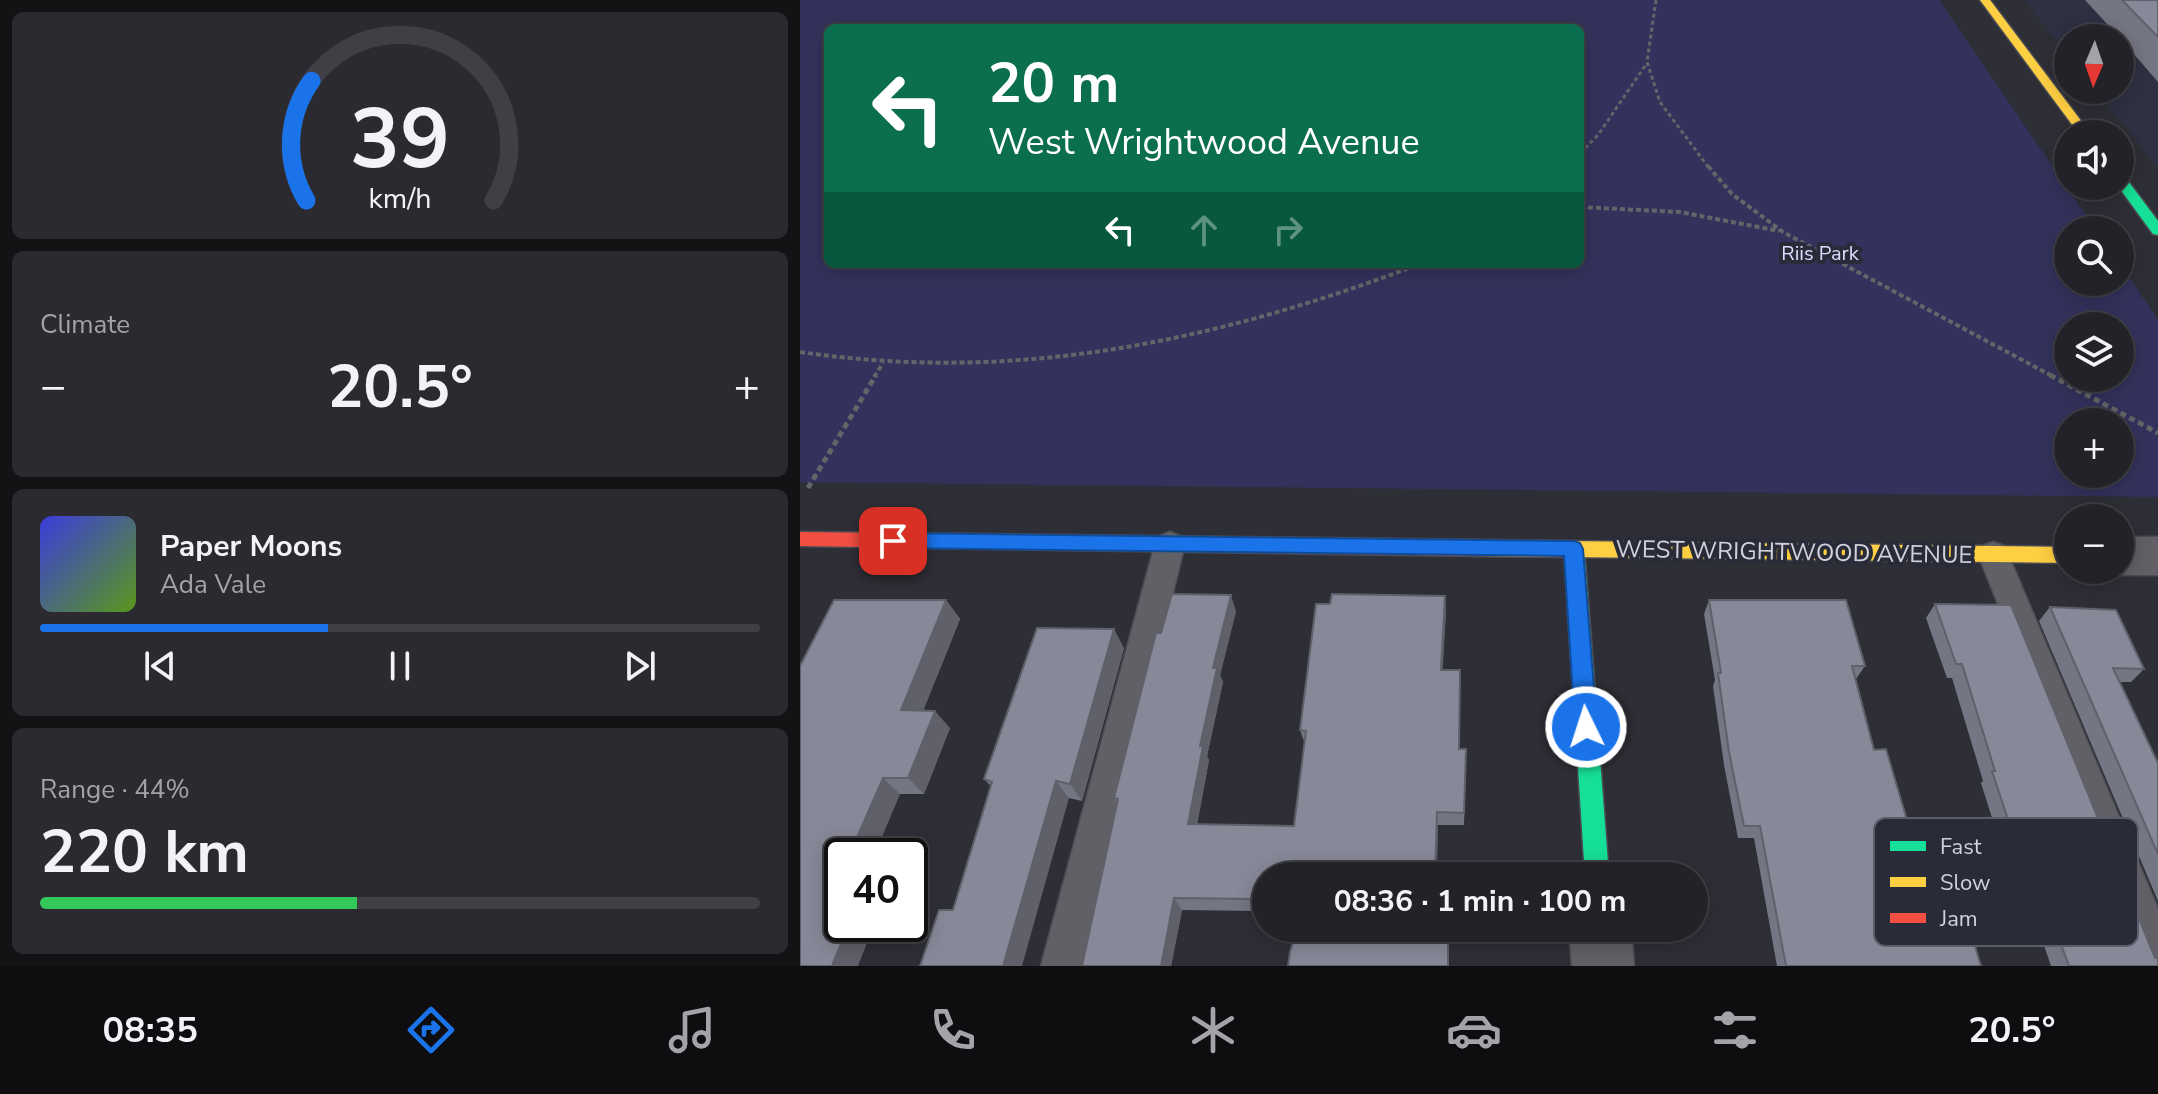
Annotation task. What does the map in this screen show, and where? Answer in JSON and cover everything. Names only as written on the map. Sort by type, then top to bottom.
[{"type":"street","points":[[1985,0],[2075,120]]},
{"type":"street","points":[[2134,199],[2158,231]]},
{"type":"street","name":"WEST WRIGHTWOOD AVENUE","points":[[800,539],[2054,555]]},
{"type":"street","points":[[1574,549],[1596,862]]},
{"type":"street","points":[[2134,556],[2158,556]]},
{"type":"street","points":[[1601,942],[1603,966]]},
{"type":"lane","points":[[1061,966],[1170,544]]},
{"type":"lane","points":[[1993,554],[2101,818]]},
{"type":"lane","points":[[2138,907],[2158,956]]},
{"type":"path","points":[[1584,149],[1598,135],[1647,62],[1656,0]]},
{"type":"path","points":[[1647,62],[1660,102],[1690,146],[1732,194],[1783,232],[2158,433]]},
{"type":"path","points":[[1584,207],[1670,209],[1719,216],[1783,232]]},
{"type":"path","points":[[800,352],[883,363],[1012,362],[1130,346],[1239,325],[1344,295],[1410,268]]},
{"type":"path","points":[[808,488],[883,363]]},
{"type":"shaded area","points":[[2024,0],[2158,0],[2158,168],[2134,138],[2134,120],[2120,120],[2107,104],[2134,104],[2134,24],[2054,24],[2054,38]]},
{"type":"green space","name":"Riis Park","points":[[800,0],[1939,0],[2054,168],[2054,200],[2076,200],[2086,216],[2054,216],[2054,296],[2134,296],[2134,285],[2158,320],[2158,497],[800,482]]},
{"type":"building","points":[[2122,0],[2158,0],[2158,37]]},
{"type":"building","points":[[1172,594],[1231,595],[1213,668],[1217,668],[1200,746],[1203,746],[1188,824],[1294,826],[1306,731],[1300,730],[1316,604],[1330,604],[1332,594],[1445,596],[1441,670],[1460,670],[1459,749],[1466,749],[1464,813],[1437,812],[1435,862],[1252,862],[1252,899],[1174,898],[1161,966],[1082,966],[1118,799],[1114,798],[1156,633],[1161,633]]},
{"type":"building","points":[[834,600],[946,600],[901,710],[935,711],[908,778],[883,778],[857,838],[824,838],[824,942],[842,942],[832,966],[800,966],[800,666]]},
{"type":"building","points":[[1709,600],[1846,600],[1865,666],[1852,666],[1874,750],[1886,749],[1906,818],[1874,818],[1874,946],[1975,946],[1981,966],[1786,966],[1760,826],[1744,826],[1729,752],[1718,673],[1721,673]]},
{"type":"building","points":[[1935,604],[2011,605],[2098,818],[2007,818],[1962,664],[1956,664]]},
{"type":"building","points":[[2050,607],[2116,610],[2144,669],[2113,668],[2158,763],[2158,854]]},
{"type":"building","points":[[1037,628],[1114,629],[1070,784],[1056,781],[1003,966],[920,966],[939,910],[953,910],[992,782],[984,779]]},
{"type":"building","points":[[2138,916],[2155,958],[2158,958],[2158,966],[2069,966],[2062,946],[2138,946]]},
{"type":"building","points":[[1293,942],[1448,942],[1448,966],[1288,966]]},
{"type":"traffic: fast","points":[[2134,199],[2158,231]]},
{"type":"traffic: fast","points":[[1574,549],[1596,862]]},
{"type":"traffic: slow","points":[[1985,0],[2075,120]]},
{"type":"traffic: slow","points":[[1478,548],[2054,555]]},
{"type":"traffic: jam","points":[[800,539],[1478,548]]},
{"type":"route","points":[[893,541],[1574,549],[1586,727]]}]
